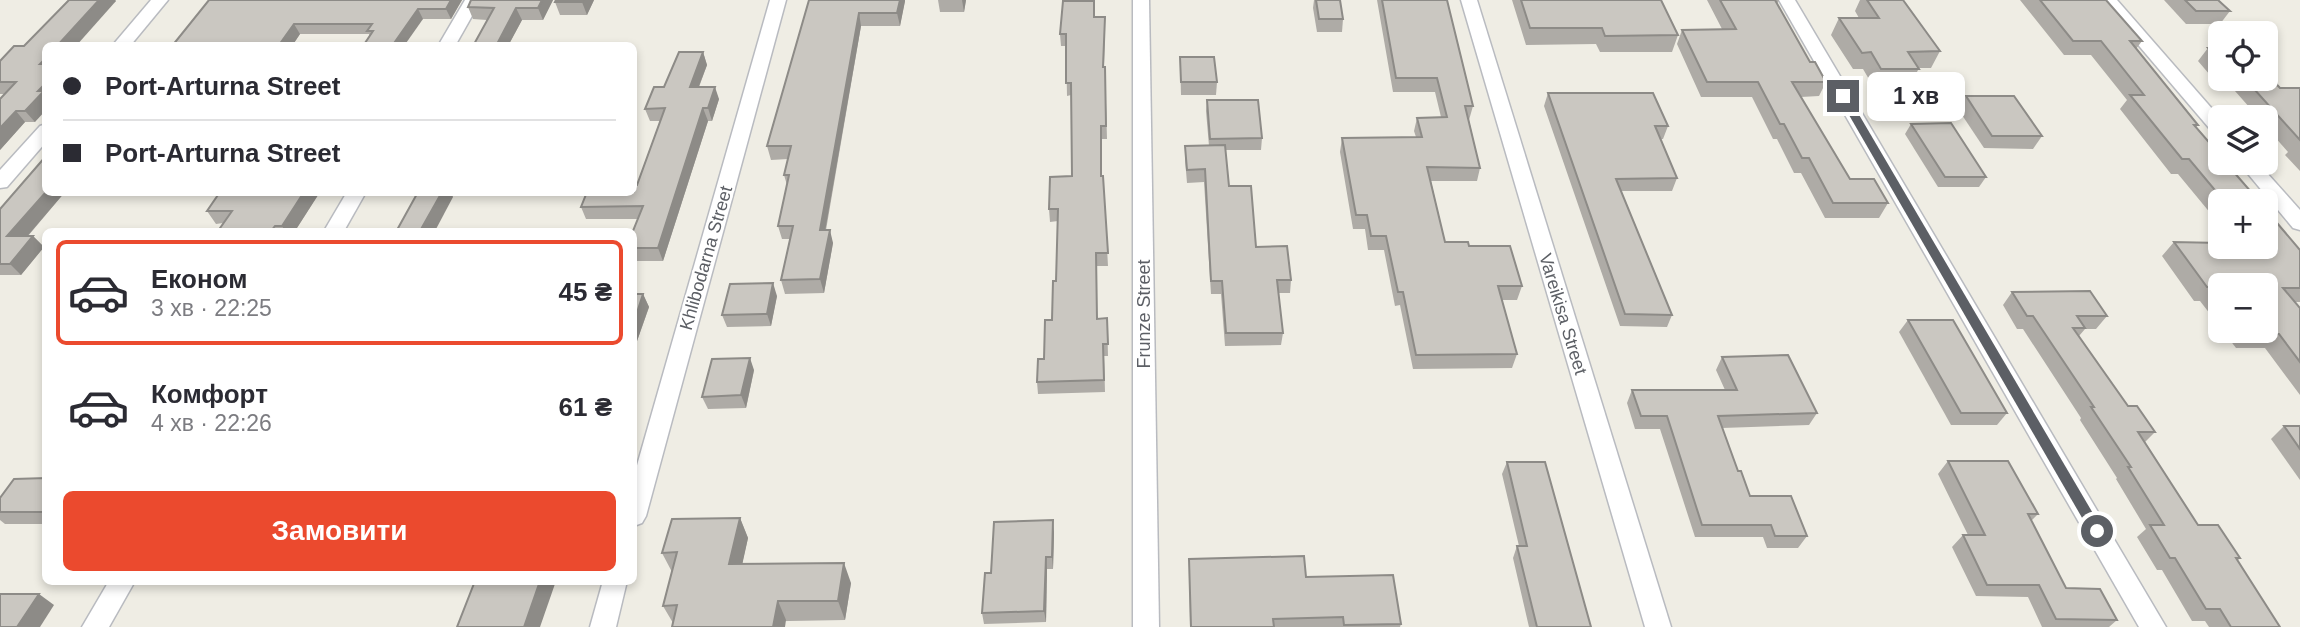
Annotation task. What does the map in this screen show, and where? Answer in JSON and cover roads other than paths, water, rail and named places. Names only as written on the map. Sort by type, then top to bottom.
[{"type":"street","points":[[123,42],[160,0]]},
{"type":"street","points":[[448,42],[473,0]]},
{"type":"street","name":"Khlibodarna Street","points":[[637,505],[778,0]]},
{"type":"street","name":"Frunze Street","points":[[1141,0],[1146,627]]},
{"type":"street","name":"Vareikisa Street","points":[[1469,0],[1658,627]]},
{"type":"street","points":[[1787,0],[2153,627]]},
{"type":"street","points":[[2108,0],[2208,116]]},
{"type":"street","points":[[0,182],[42,135]]},
{"type":"street","points":[[2258,175],[2300,223]]},
{"type":"street","points":[[336,228],[355,196]]},
{"type":"street","points":[[95,627],[121,585]]},
{"type":"street","points":[[603,627],[614,585]]}]
